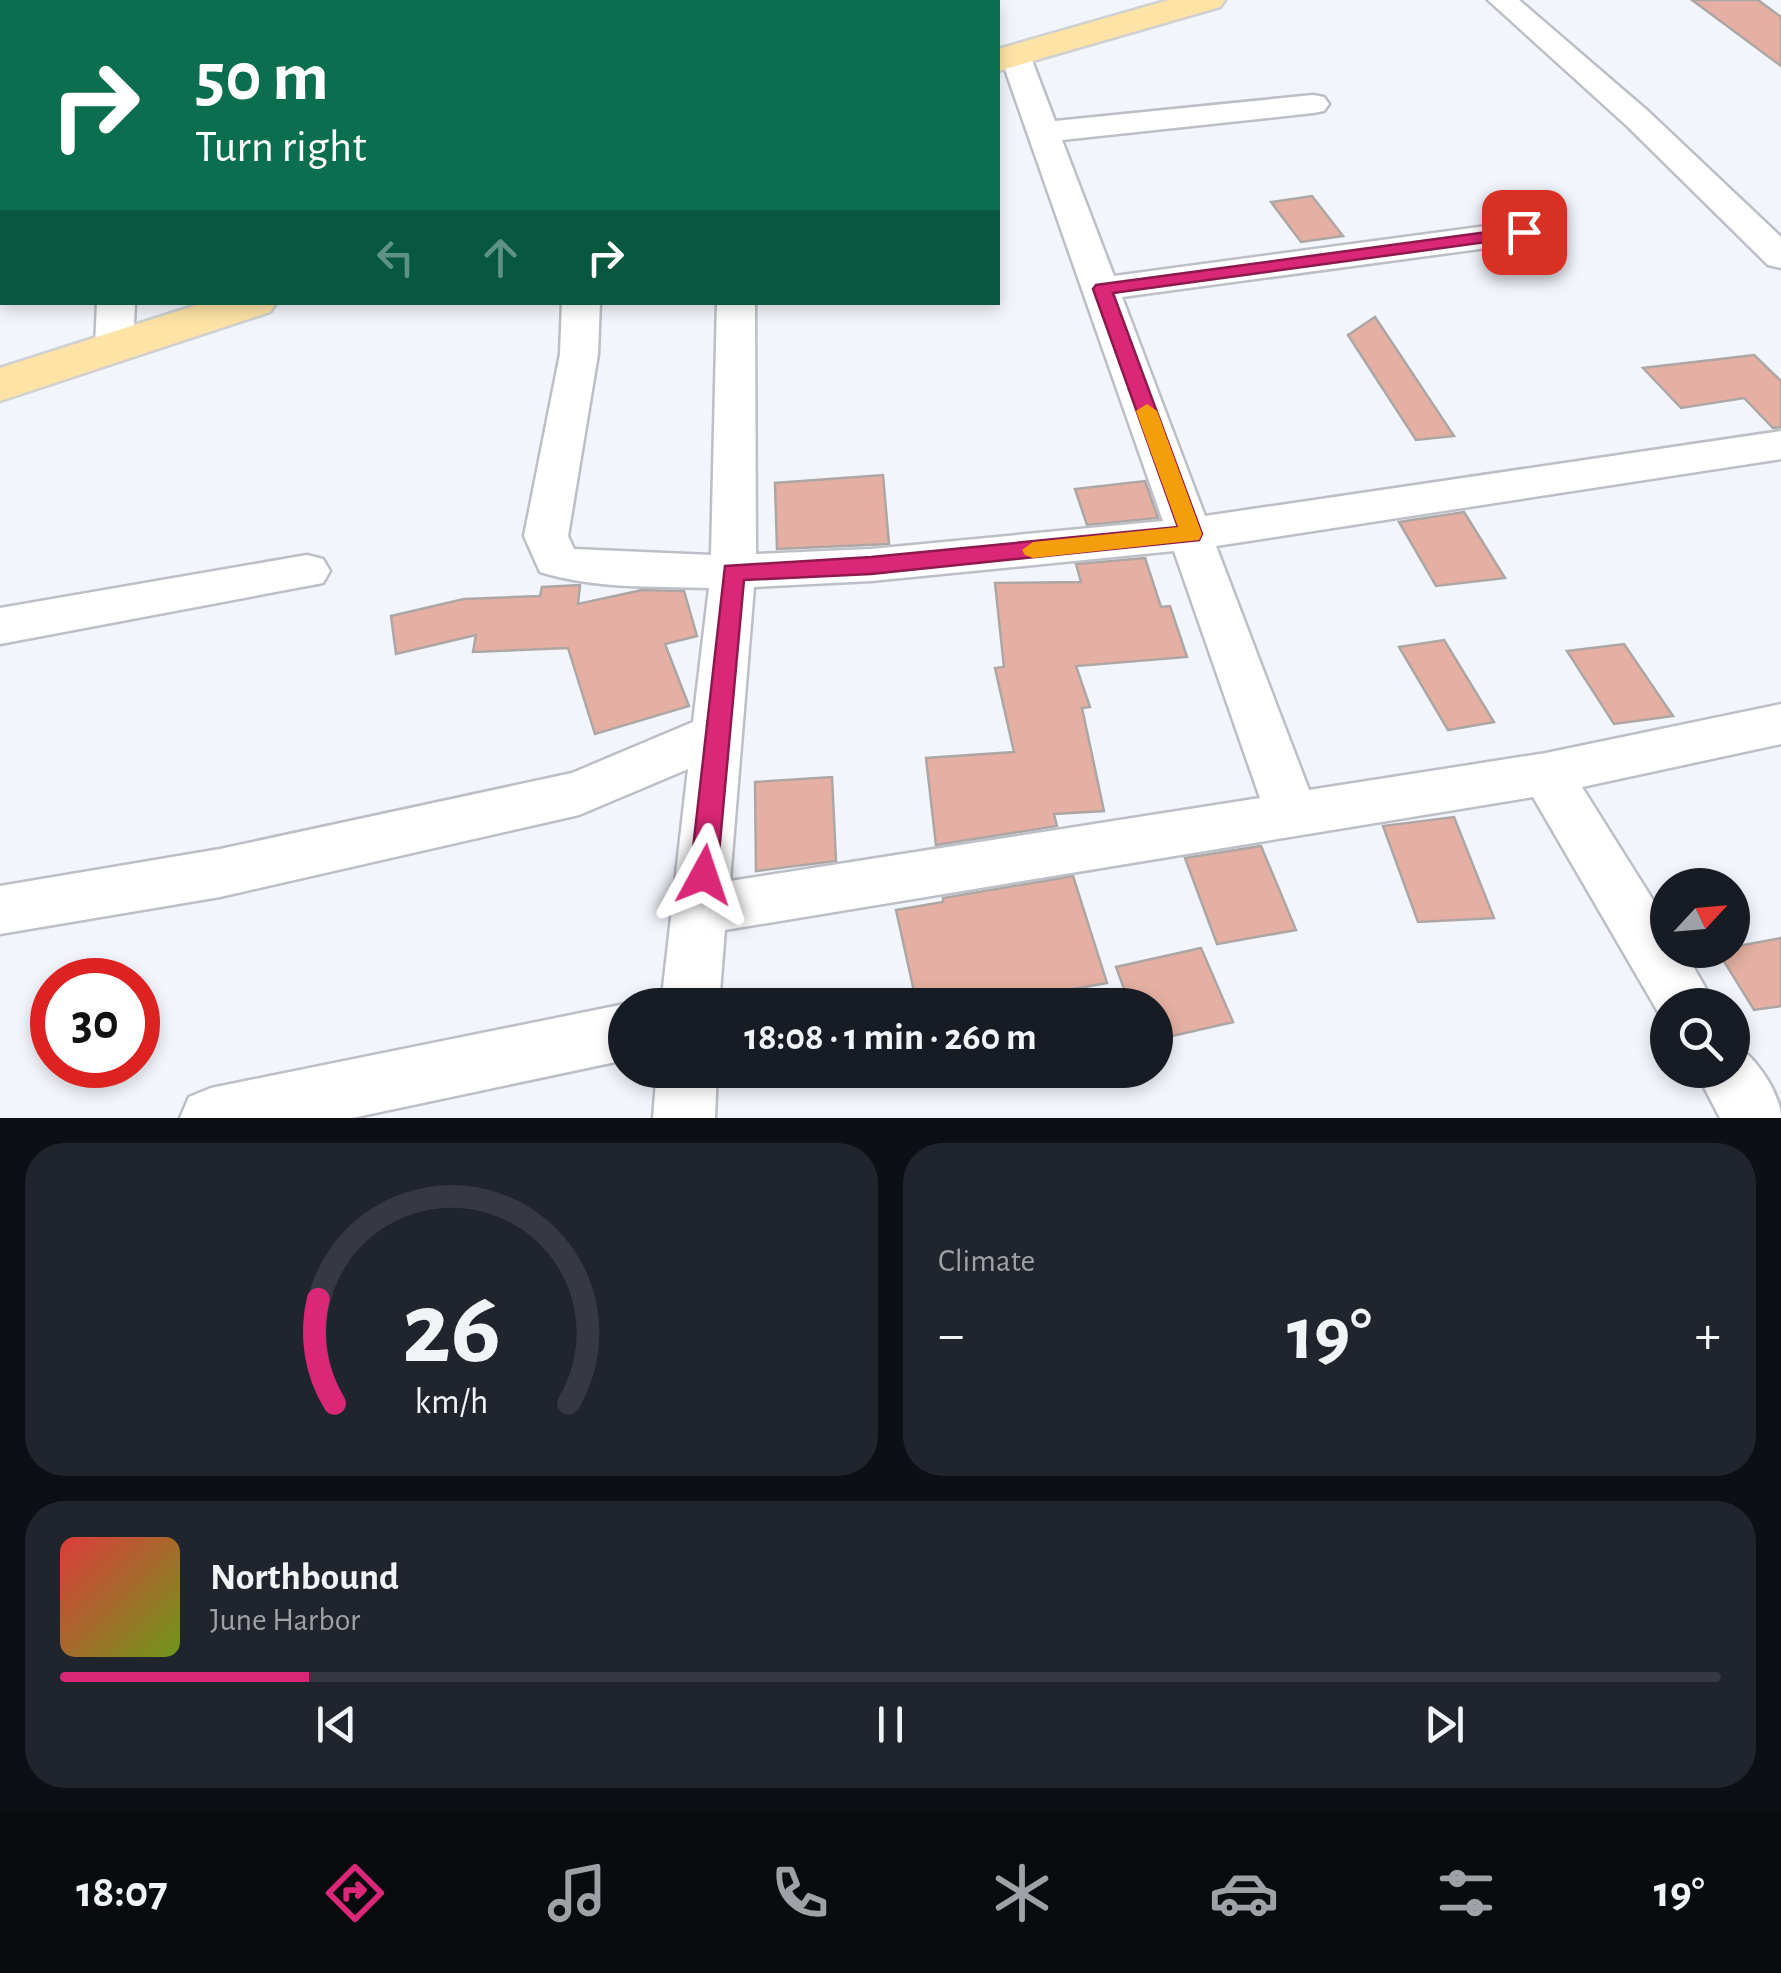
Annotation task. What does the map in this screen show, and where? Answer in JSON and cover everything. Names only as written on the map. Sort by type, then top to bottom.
[{"type":"main road","points":[[1006,57],[1208,0]]},
{"type":"main road","points":[[0,385],[115,325],[236,305]]},
{"type":"street","points":[[1502,0],[1638,119],[1781,257]]},
{"type":"street","points":[[1006,57],[1045,132],[1292,815]]},
{"type":"street","points":[[1045,132],[1312,104]]},
{"type":"street","points":[[1102,289],[1524,232]]},
{"type":"street","points":[[581,305],[579,354],[546,536],[556,561],[584,568],[733,572],[871,566],[1191,534],[1781,446]]},
{"type":"street","points":[[692,988],[733,572],[736,305]]},
{"type":"street","points":[[0,626],[307,571]]},
{"type":"street","points":[[700,910],[1546,774],[1781,724]]},
{"type":"street","points":[[0,910],[220,873],[579,793],[717,734]]},
{"type":"street","points":[[1546,774],[1676,988]]},
{"type":"street","points":[[211,1118],[608,1036]]},
{"type":"street","points":[[684,1118],[686,1088]]},
{"type":"street","points":[[1736,1088],[1754,1118]]},
{"type":"building","points":[[1692,0],[1758,0],[1781,17],[1781,66]]},
{"type":"building","points":[[1312,196],[1343,236],[1301,242],[1271,202]]},
{"type":"building","points":[[1375,317],[1454,436],[1416,440],[1348,335]]},
{"type":"building","points":[[1754,355],[1781,381],[1781,427],[1773,428],[1744,398],[1681,408],[1643,368]]},
{"type":"building","points":[[883,475],[889,544],[777,549],[775,483]]},
{"type":"building","points":[[1145,481],[1158,518],[1087,525],[1075,489]]},
{"type":"building","points":[[1464,512],[1505,578],[1436,586],[1399,522]]},
{"type":"building","points":[[1145,558],[1161,607],[1170,606],[1187,657],[1076,666],[1090,707],[1082,708],[1104,811],[1054,814],[1057,826],[936,845],[926,758],[1014,752],[995,668],[1004,667],[995,583],[1081,582],[1076,564]]},
{"type":"building","points":[[580,585],[578,604],[642,590],[684,591],[697,636],[665,644],[689,706],[595,734],[568,648],[473,652],[476,635],[396,654],[391,616],[464,599],[540,596],[542,587]]},
{"type":"building","points":[[1444,640],[1494,722],[1448,730],[1399,647]]},
{"type":"building","points":[[1624,644],[1673,716],[1614,724],[1567,651]]},
{"type":"building","points":[[832,777],[836,861],[756,871],[755,782]]},
{"type":"building","points":[[1454,817],[1494,918],[1418,922],[1383,826]]},
{"type":"building","points":[[1261,846],[1296,930],[1217,944],[1185,858]]},
{"type":"building","points":[[1073,876],[1107,983],[1079,988],[913,988],[896,910],[943,902],[943,898]]},
{"type":"building","points":[[1781,938],[1781,1006],[1754,1010],[1750,988],[1740,988],[1728,968],[1750,968],[1750,944]]},
{"type":"building","points":[[1201,948],[1233,1022],[1173,1036],[1173,988],[1124,988],[1116,967]]},
{"type":"slow traffic","points":[[1033,550],[1191,534],[1147,411]]},
{"type":"route","points":[[704,875],[733,572],[871,566],[1191,534],[1102,289],[1524,232]]}]
